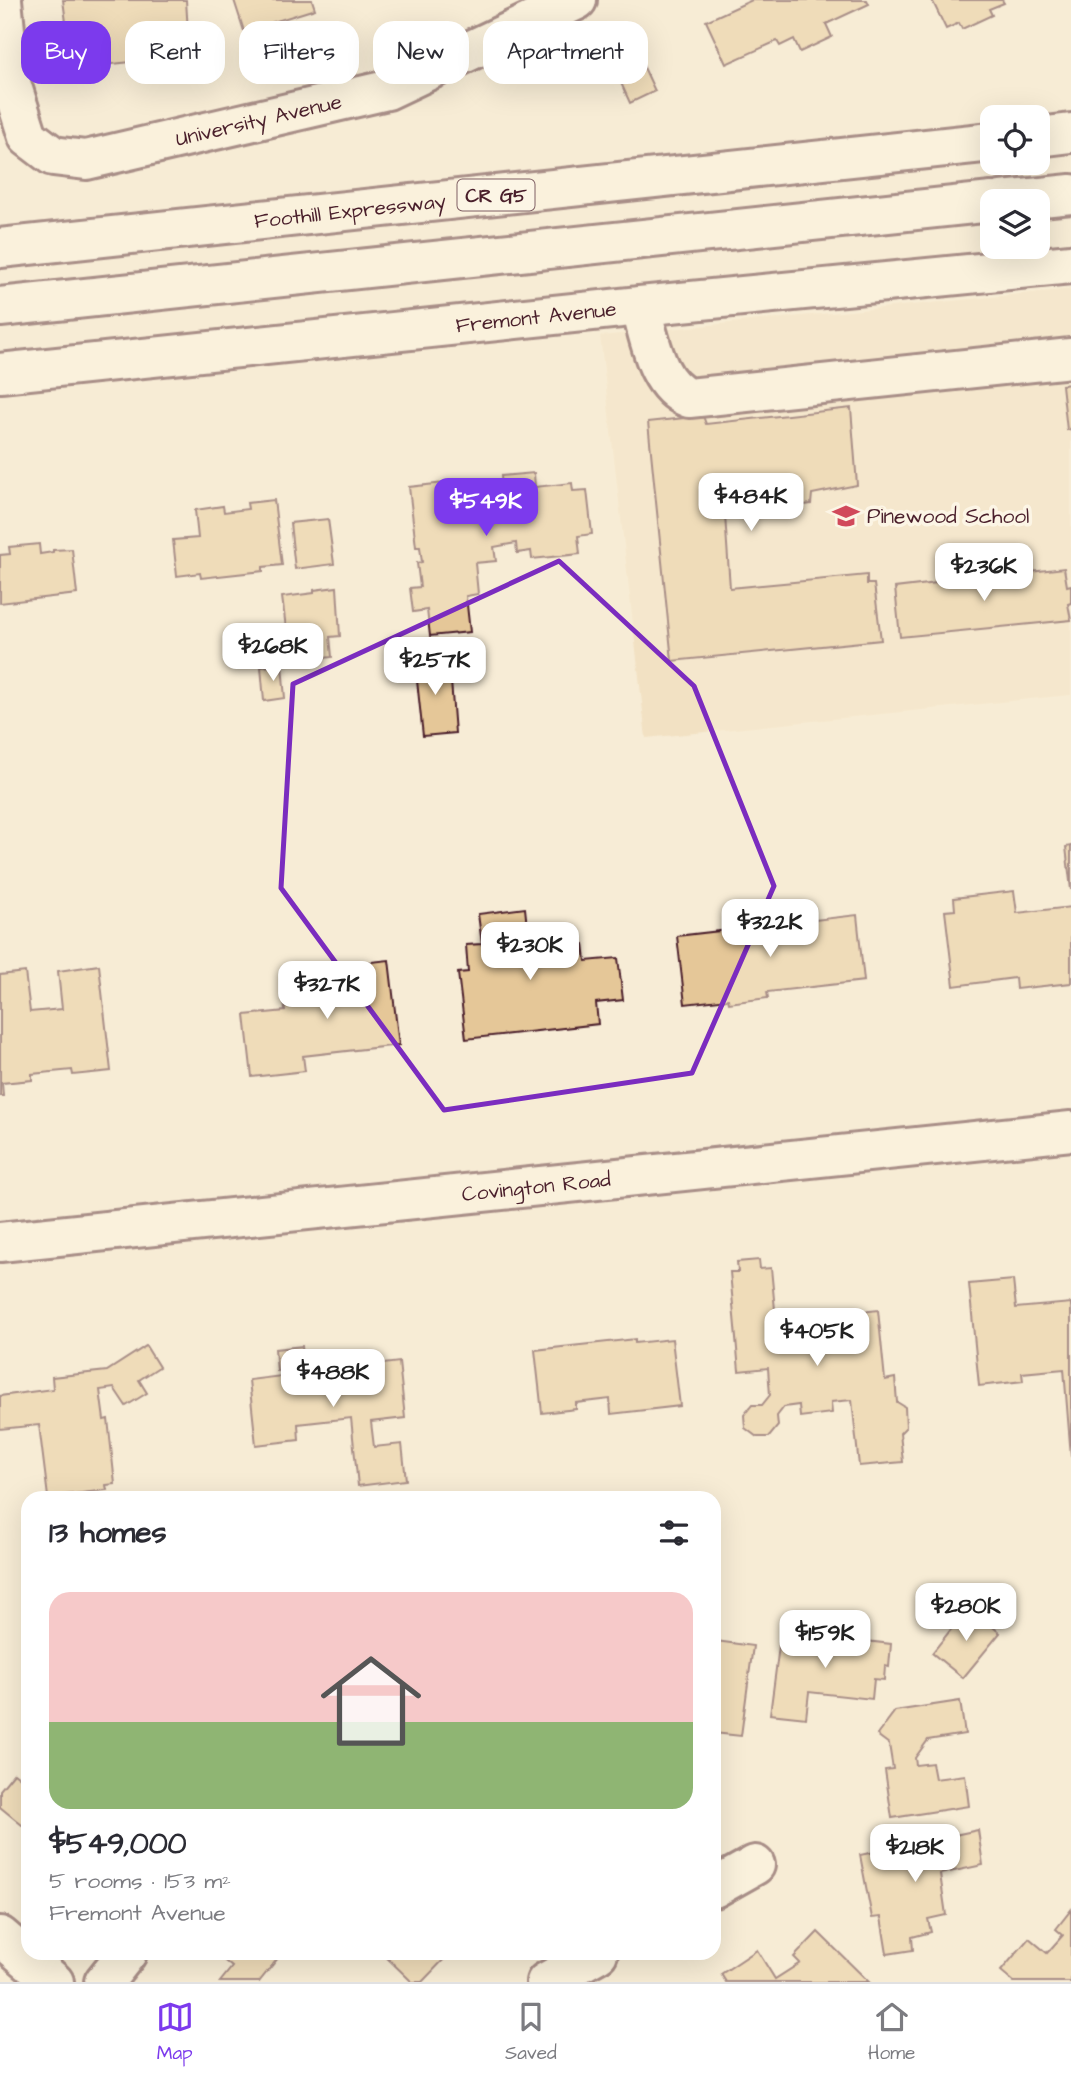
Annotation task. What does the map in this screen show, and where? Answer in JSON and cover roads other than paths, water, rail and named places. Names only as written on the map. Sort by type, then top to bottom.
[{"type":"main road","name":"University Avenue","points":[[2,0],[10,80],[28,137],[52,156],[86,160],[387,90],[511,14],[577,0]]},
{"type":"main road","points":[[1050,136],[1071,133]]},
{"type":"main road","name":"Foothill Expressway","points":[[0,248],[980,143]]},
{"type":"main road","points":[[1050,196],[1071,194]]},
{"type":"main road","points":[[0,307],[980,203]]},
{"type":"main road","name":"Fremont Avenue","points":[[0,373],[1071,264]]},
{"type":"main road","points":[[640,306],[662,375],[680,394],[689,398],[1071,358]]},
{"type":"main road","name":"Covington Road","points":[[0,1242],[1071,1131]]},
{"type":"main road","points":[[721,1884],[755,1864]]},
{"type":"main road","points":[[0,1937],[21,1954]]},
{"type":"main road","points":[[28,1960],[54,1982]]},
{"type":"main road","points":[[104,1982],[121,1960]]},
{"type":"main road","points":[[546,1982],[585,1960]]},
{"type":"place","name":"Pinewood School","points":[[846,516]]}]
